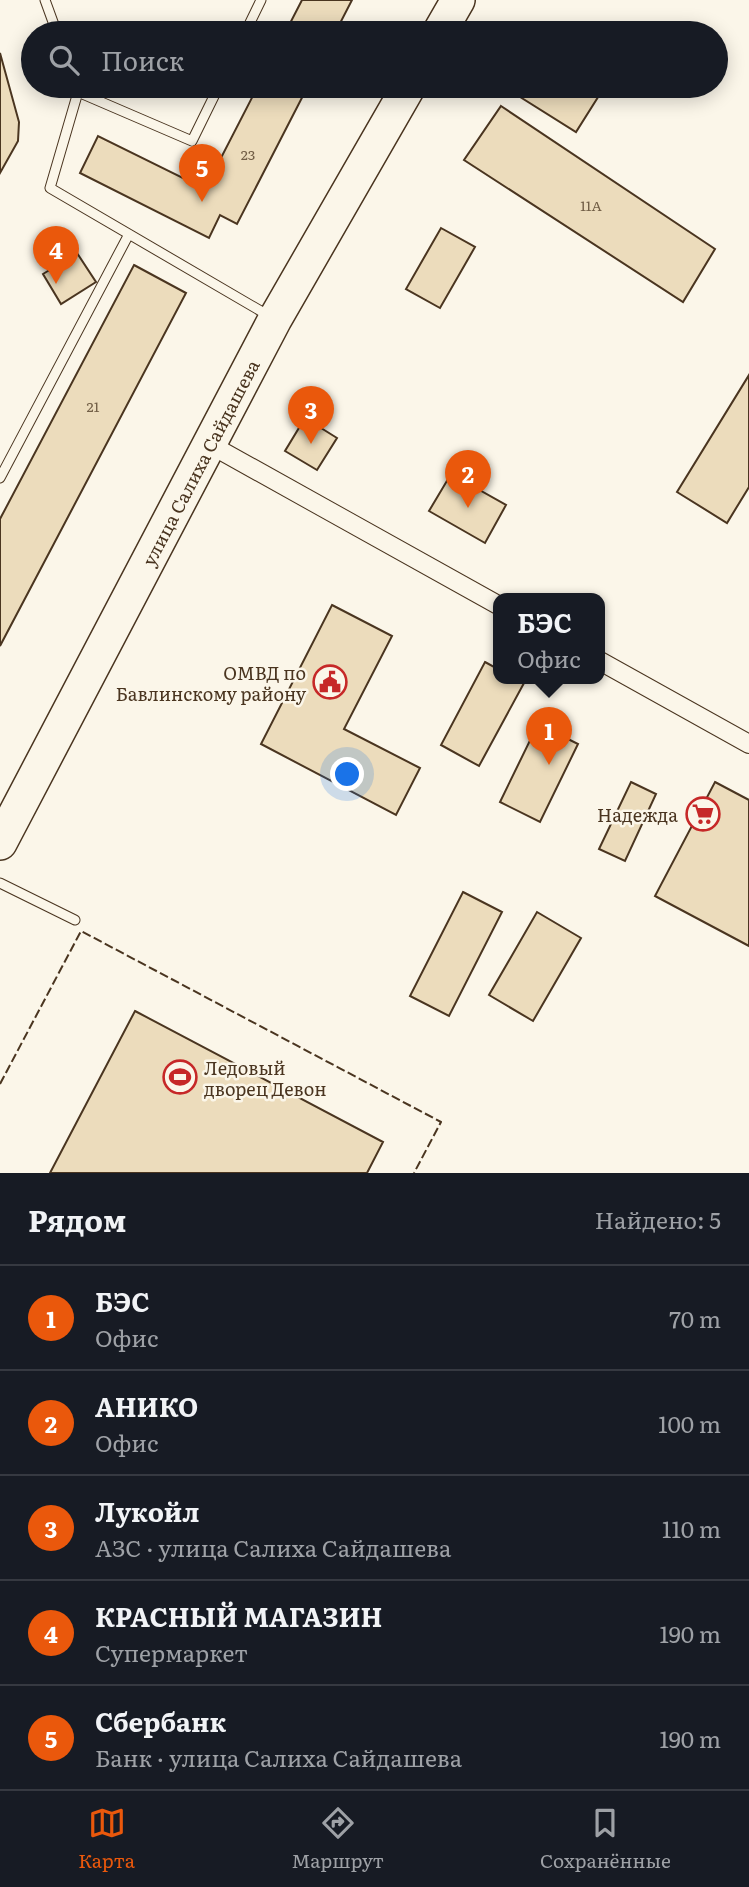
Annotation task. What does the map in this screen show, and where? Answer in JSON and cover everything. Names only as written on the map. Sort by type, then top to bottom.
[{"type":"highway","points":[[446,21],[458,0]]},
{"type":"highway","name":"улица Салиха Сайдашева","points":[[0,843],[12,811],[275,319],[402,98]]},
{"type":"street","points":[[209,444],[493,602]]},
{"type":"street","points":[[605,664],[749,744]]},
{"type":"lane","points":[[45,0],[53,21]]},
{"type":"lane","points":[[251,21],[261,0]]},
{"type":"lane","points":[[75,98],[50,188],[275,319]]},
{"type":"lane","points":[[97,98],[192,141],[213,98]]},
{"type":"lane","points":[[0,478],[129,234]]},
{"type":"lane","points":[[0,883],[75,920]]},
{"type":"building","points":[[302,0],[352,0],[341,21],[291,21]]},
{"type":"building","points":[[0,53],[19,122],[18,141],[0,173]]},
{"type":"building","points":[[252,98],[302,98],[237,224],[220,215],[209,238],[80,173],[98,136],[205,189]]},
{"type":"building","points":[[522,98],[597,98],[576,132]]},
{"type":"building","points":[[501,106],[715,249],[683,302],[464,160]]},
{"type":"building","points":[[441,228],[475,247],[440,308],[406,289]]},
{"type":"building","points":[[77,253],[96,282],[61,304],[43,274]]},
{"type":"building","points":[[134,265],[186,293],[0,646],[0,519]]},
{"type":"building","points":[[749,375],[749,487],[727,523],[677,492]]},
{"type":"building","points":[[305,418],[337,438],[317,470],[285,451]]},
{"type":"building","points":[[451,474],[506,505],[485,543],[429,511]]},
{"type":"building","name":"ОМВД по Бавлинскому району","points":[[332,605],[392,636],[344,729],[420,768],[396,815],[261,744]]},
{"type":"building","points":[[485,662],[493,666],[493,684],[523,684],[479,766],[441,745]]},
{"type":"building","points":[[538,724],[578,744],[540,822],[500,802]]},
{"type":"building","points":[[631,782],[656,794],[625,861],[599,849]]},
{"type":"building","points":[[715,782],[749,800],[749,946],[655,896]]},
{"type":"building","points":[[463,892],[502,912],[449,1016],[410,996]]},
{"type":"building","points":[[537,912],[581,938],[533,1021],[489,995]]},
{"type":"building","name":"Ледовый дворец Девон","points":[[135,1011],[383,1142],[367,1173],[50,1173]]},
{"type":"fence","points":[[0,1084],[81,931],[441,1122],[414,1173]]},
{"type":"place","name":"Сбербанк","points":[[202,202]]},
{"type":"place","name":"КРАСНЫЙ МАГАЗИН","points":[[56,284]]},
{"type":"place","name":"Лукойл","points":[[311,444]]},
{"type":"place","name":"АНИКО","points":[[468,508]]},
{"type":"place","name":"ОМВД по Бавлинскому району","points":[[330,682]]},
{"type":"place","name":"БЭС","points":[[549,765]]},
{"type":"place","name":"Надежда","points":[[703,814]]},
{"type":"place","name":"Ледовый дворец Девон","points":[[180,1077]]}]
